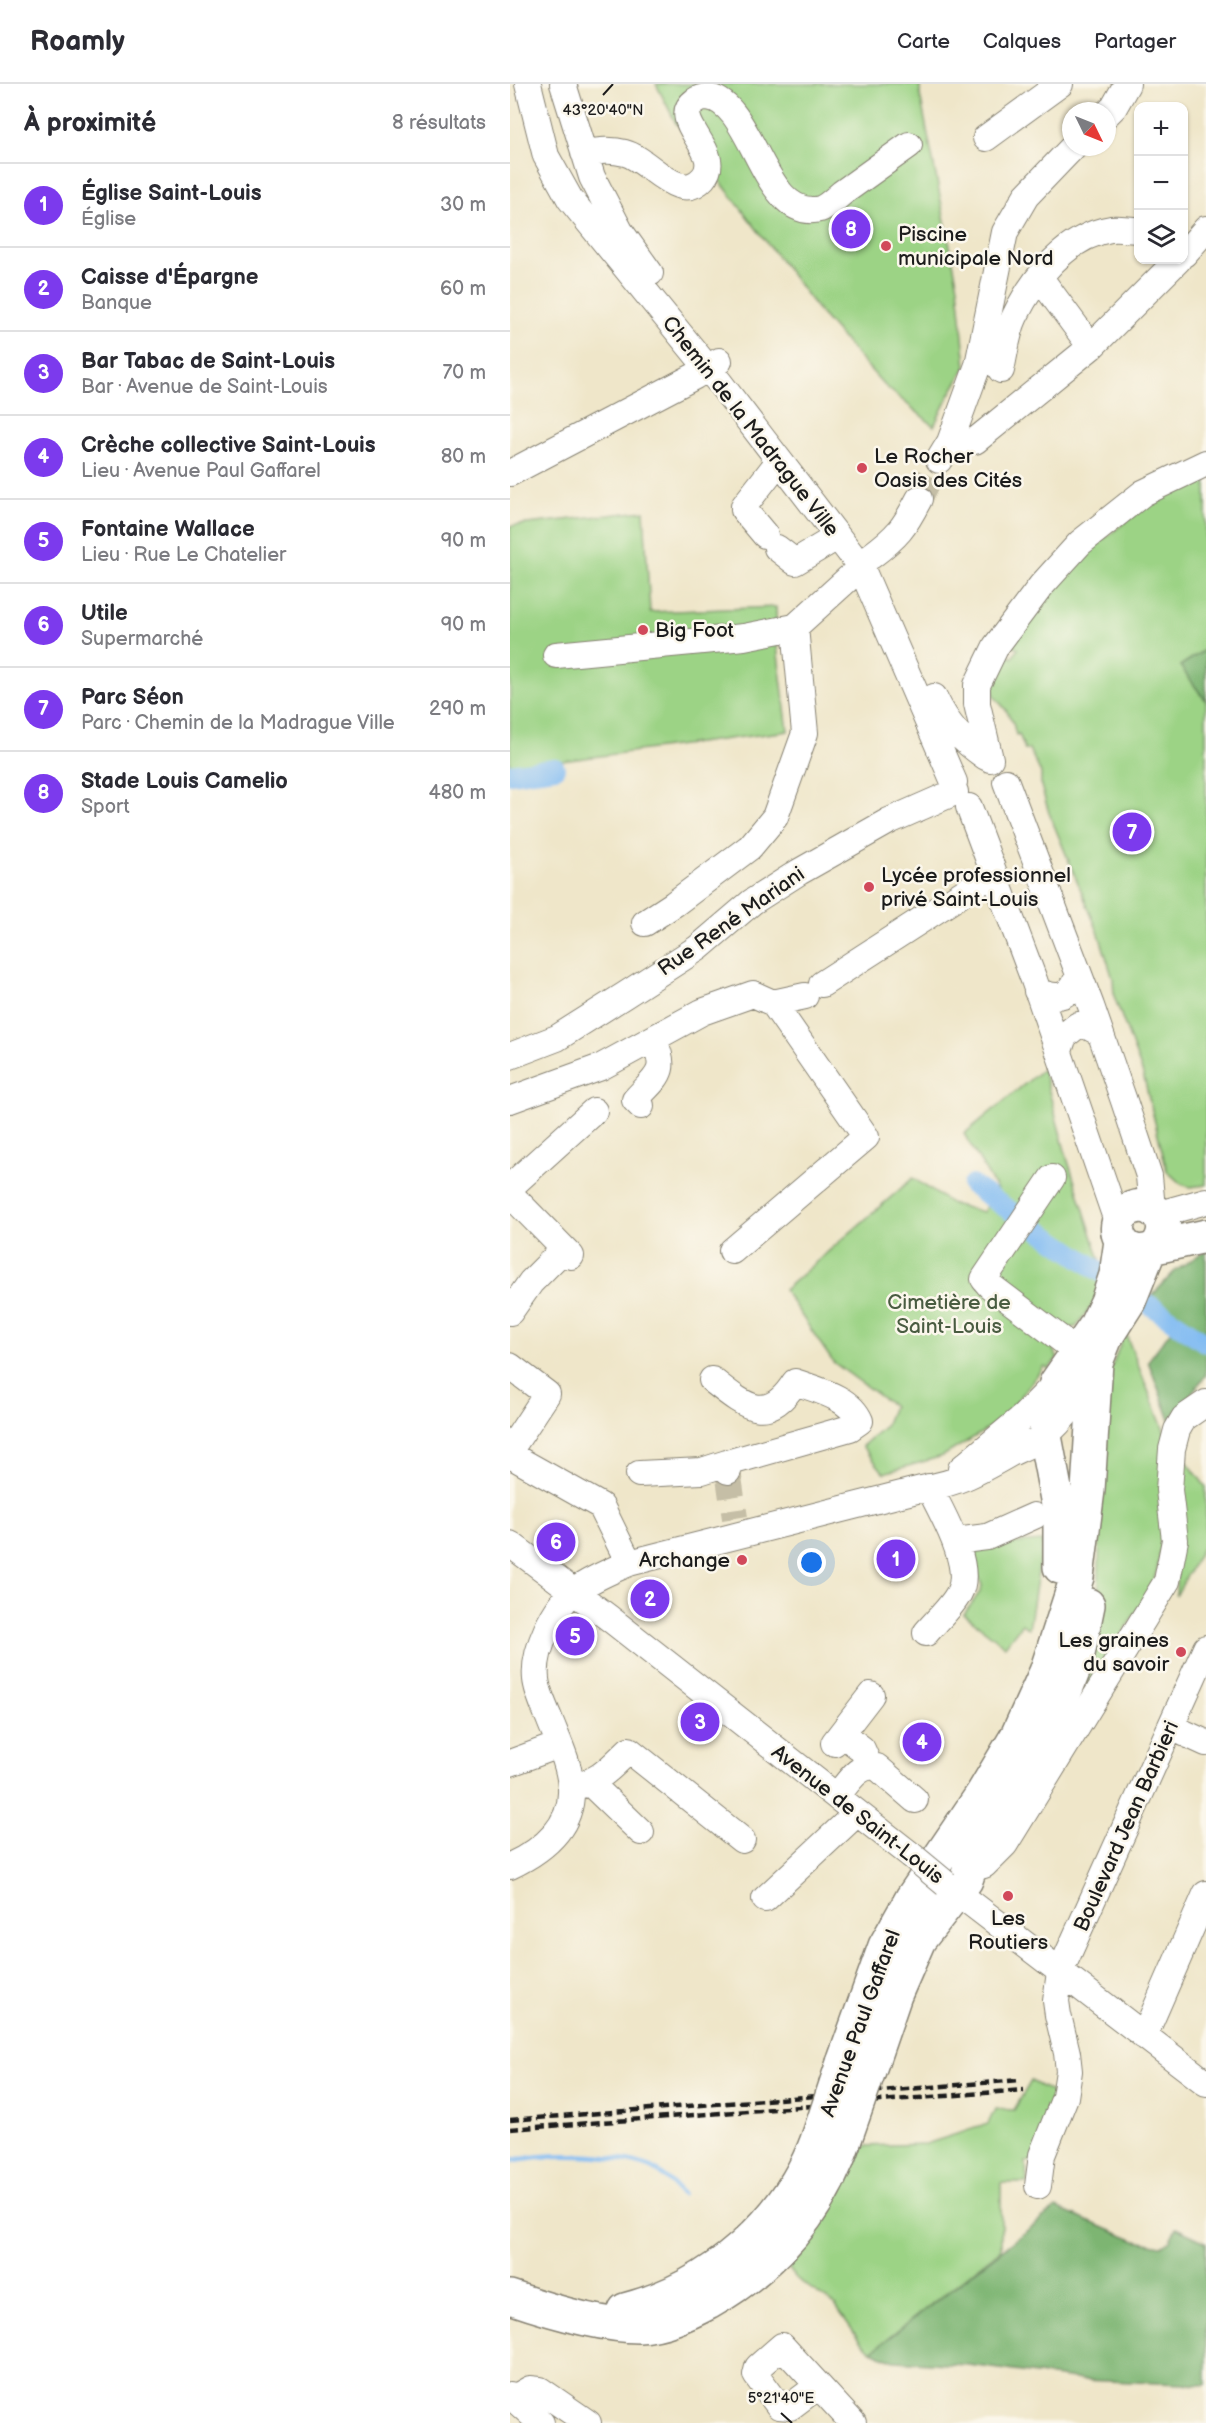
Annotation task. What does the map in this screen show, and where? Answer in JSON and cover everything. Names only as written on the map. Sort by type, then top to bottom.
[{"type":"main road","points":[[1145,1229],[1206,1221]]},
{"type":"main road","points":[[1145,1229],[1206,1238]]},
{"type":"main road","points":[[1129,1301],[1145,1229]]},
{"type":"main road","points":[[1087,1357],[1095,1327],[1116,1275],[1145,1229]]},
{"type":"main road","points":[[1056,1383],[1087,1357],[1106,1337],[1129,1301],[1164,1266],[1206,1238]]},
{"type":"main road","name":"Avenue Paul Gaffarel","points":[[510,2320],[555,2321],[627,2309],[667,2296],[700,2278],[731,2258],[761,2228],[832,2139],[858,2061],[885,1946],[912,1898],[983,1793],[1017,1736],[1058,1641],[1077,1577],[1088,1490],[1087,1357]]},
{"type":"main road","name":"Avenue Paul Gaffarel","points":[[1056,1383],[1045,1436],[1060,1515],[1058,1641]]},
{"type":"main road","points":[[858,2061],[919,1940],[1029,1768],[1057,1712],[1076,1664],[1088,1601],[1090,1568],[1088,1490]]},
{"type":"main road","name":"Avenue Paul Gaffarel","points":[[510,2297],[584,2317]]},
{"type":"street","name":"Chemin de la Madrague Ville","points":[[528,84],[546,156],[570,199],[713,365],[866,562],[943,716],[965,742],[988,758]]},
{"type":"street","name":"Chemin de la Madrague Ville","points":[[563,84],[592,177],[620,231],[779,461],[837,537],[866,562],[959,794],[994,873],[1059,1051],[1145,1229]]},
{"type":"street","points":[[986,138],[1060,84]]},
{"type":"street","points":[[1116,103],[1127,84]]},
{"type":"street","points":[[539,130],[559,146],[571,140],[578,131],[608,150],[627,153],[680,187],[691,186],[702,179],[708,171],[709,164],[708,156],[690,124],[687,113],[689,105],[698,98],[715,99],[732,113],[779,191],[790,203],[803,209],[821,208],[909,145]]},
{"type":"street","points":[[1064,156],[1026,196],[1005,232],[978,365],[944,451],[975,441],[1090,347],[1174,264]]},
{"type":"street","points":[[1001,370],[1014,317],[1040,278],[1071,246],[1089,236],[1112,229],[1134,230]]},
{"type":"street","points":[[1040,278],[1090,347]]},
{"type":"street","points":[[510,473],[713,365]]},
{"type":"street","points":[[779,461],[744,506],[744,510],[771,541],[795,562],[837,537]]},
{"type":"street","points":[[988,758],[977,704],[977,685],[996,646],[1041,585],[1080,543],[1143,493],[1206,464]]},
{"type":"street","points":[[556,655],[744,637],[795,627],[897,536],[904,528],[919,499]]},
{"type":"street","points":[[645,922],[674,904],[750,847],[775,817],[805,733],[795,627]]},
{"type":"street","points":[[1006,782],[1005,791],[994,804],[986,808],[959,794],[955,775],[964,762],[971,758],[988,758],[1002,768],[1100,1033],[1149,1176],[1145,1229],[1206,1201]]},
{"type":"street","name":"Rue René Mariani","points":[[510,1056],[557,1038],[625,995],[698,948],[752,902],[799,872],[890,821],[959,794]]},
{"type":"street","points":[[773,1003],[814,990],[994,873]]},
{"type":"street","points":[[1037,991],[1052,997],[1065,994],[1074,985],[1079,975]]},
{"type":"street","points":[[510,1100],[601,1067],[702,1012],[753,994],[773,1003],[866,1137],[732,1251]]},
{"type":"street","points":[[1059,1051],[1064,1036],[1078,1025],[1087,1026],[1100,1033]]},
{"type":"street","points":[[641,1106],[635,1100],[659,1074],[662,1058],[652,1039]]},
{"type":"street","points":[[510,1187],[594,1112]]},
{"type":"street","points":[[641,1832],[580,1786],[559,1745],[536,1680],[538,1646],[551,1622],[574,1591],[629,1563],[735,1527],[935,1486],[977,1473],[1045,1436],[1081,1392],[1087,1357],[984,1279],[1052,1178]]},
{"type":"street","points":[[510,1194],[567,1253],[531,1282],[510,1312]]},
{"type":"street","points":[[510,1366],[547,1394],[510,1450]]},
{"type":"street","points":[[639,1474],[702,1471],[727,1467],[850,1428],[860,1420],[850,1406],[824,1392],[795,1382],[784,1399],[766,1408],[741,1403],[712,1380]]},
{"type":"street","points":[[935,1486],[1023,1417],[1056,1383]]},
{"type":"street","points":[[957,1882],[984,1865],[1005,1844],[1167,1581],[1175,1540],[1169,1490],[1174,1440],[1184,1418],[1206,1403]]},
{"type":"street","points":[[510,1455],[601,1506],[629,1563]]},
{"type":"street","points":[[926,1633],[960,1593],[964,1577],[955,1541],[935,1486]]},
{"type":"street","points":[[955,1541],[987,1537],[1034,1516]]},
{"type":"street","name":"Avenue de Saint-Louis","points":[[510,1544],[574,1591],[911,1855],[957,1882],[1060,1972],[1206,2083]]},
{"type":"street","name":"Boulevard Jean Barbieri","points":[[1038,2186],[1042,2155],[1065,2097],[1069,2071],[1056,2001],[1060,1972],[1206,1648]]},
{"type":"street","points":[[869,1766],[862,1749],[838,1739],[872,1695]]},
{"type":"street","points":[[1171,1727],[1206,1743]]},
{"type":"street","points":[[510,1763],[559,1745]]},
{"type":"street","points":[[510,1866],[541,1849],[552,1838],[580,1786],[600,1777],[628,1750],[742,1840]]},
{"type":"street","points":[[837,1796],[860,1768],[869,1766],[877,1767],[915,1800]]},
{"type":"street","points":[[765,1899],[857,1813]]},
{"type":"street","points":[[1144,2036],[1206,1894]]},
{"type":"street","points":[[818,2386],[853,2423]]},
{"type":"street","points":[[542,2423],[512,2397],[530,2389],[540,2390],[588,2423]]},
{"type":"green space","points":[[656,84],[920,84],[920,95],[958,287],[966,367],[934,426],[884,385],[822,315],[676,123]]},
{"type":"green space","points":[[1206,473],[1206,649],[1180,666],[1206,701],[1206,1185],[1190,1187],[1181,1184],[1167,1171],[1143,1074],[1114,996],[1113,979],[1099,934],[1049,813],[1041,786],[1041,773],[1029,749],[1025,750],[1019,734],[1016,735],[1006,710],[994,696],[993,687],[1007,654],[1012,658],[1018,649],[1009,643],[1059,574],[1151,502]]},
{"type":"green space","name":"Big Foot","points":[[644,511],[650,612],[776,607],[777,647],[788,731],[510,768],[510,526]]},
{"type":"green space","points":[[1206,649],[1206,701],[1180,666]]},
{"type":"green space","name":"Cimetière de Saint-Louis","points":[[1043,1069],[1067,1158],[1103,1269],[1105,1289],[1076,1327],[1067,1328],[1052,1344],[1058,1357],[1049,1369],[1044,1366],[1003,1417],[943,1456],[884,1473],[862,1446],[885,1426],[893,1406],[833,1362],[784,1290],[913,1178],[952,1204],[983,1212],[997,1190],[964,1134]]},
{"type":"green space","points":[[1206,1250],[1206,1375],[1170,1420],[1148,1361],[1178,1321],[1148,1300],[1174,1272]]},
{"type":"green space","points":[[1125,1332],[1166,1436],[1164,1528],[1157,1571],[1148,1592],[1056,1743],[1098,1616],[1101,1454],[1109,1374]]},
{"type":"green space","points":[[1180,1452],[1206,1487],[1206,1541],[1176,1596]]},
{"type":"green space","points":[[1043,1541],[1029,1629],[1022,1624],[1005,1646],[964,1614],[982,1586],[969,1546]]},
{"type":"green space","points":[[1031,2081],[1059,2096],[1033,2162],[1026,2162],[1027,2183],[1001,2183],[1001,2249],[872,2351],[860,2341],[835,2305],[794,2277],[783,2257],[848,2158],[863,2146],[926,2144],[988,2124],[995,2109],[1014,2110]]},
{"type":"green space","points":[[1056,2208],[1136,2241],[1161,2246],[1170,2240],[1176,2228],[1206,2242],[1206,2385],[1082,2380],[968,2365],[894,2361],[872,2351]]},
{"type":"waterway","points":[[510,774],[555,768]]},
{"type":"waterway","points":[[972,1185],[1206,1343]]},
{"type":"waterway","points":[[510,2161],[525,2158],[581,2156],[635,2162],[655,2169],[682,2194]]},
{"type":"tunnel","points":[[919,499],[939,460]]},
{"type":"tunnel","points":[[728,1471],[735,1518]]},
{"type":"railway","points":[[510,2120],[1021,2080]]},
{"type":"railway","points":[[510,2129],[1024,2090]]},
{"type":"place","name":"Stade Louis Camelio","points":[[851,229]]},
{"type":"place","name":"Piscine municipale Nord","points":[[886,246]]},
{"type":"place","name":"Le Rocher Oasis des Cités","points":[[862,468]]},
{"type":"place","name":"Big Foot","points":[[643,630]]},
{"type":"place","name":"Parc Séon","points":[[1132,832]]},
{"type":"place","name":"Lycée professionnel privé Saint-Louis","points":[[869,887]]},
{"type":"place","name":"Utile","points":[[556,1542]]},
{"type":"place","name":"Église Saint-Louis","points":[[896,1559]]},
{"type":"place","name":"Archange","points":[[742,1560]]},
{"type":"place","name":"Caisse d'Épargne","points":[[650,1599]]},
{"type":"place","name":"Fontaine Wallace","points":[[575,1636]]},
{"type":"place","name":"Les graines du savoir","points":[[1181,1652]]},
{"type":"place","name":"Bar Tabac de Saint-Louis","points":[[700,1722]]},
{"type":"place","name":"Crèche collective Saint-Louis","points":[[922,1742]]},
{"type":"place","name":"Les Routiers","points":[[1008,1896]]}]
